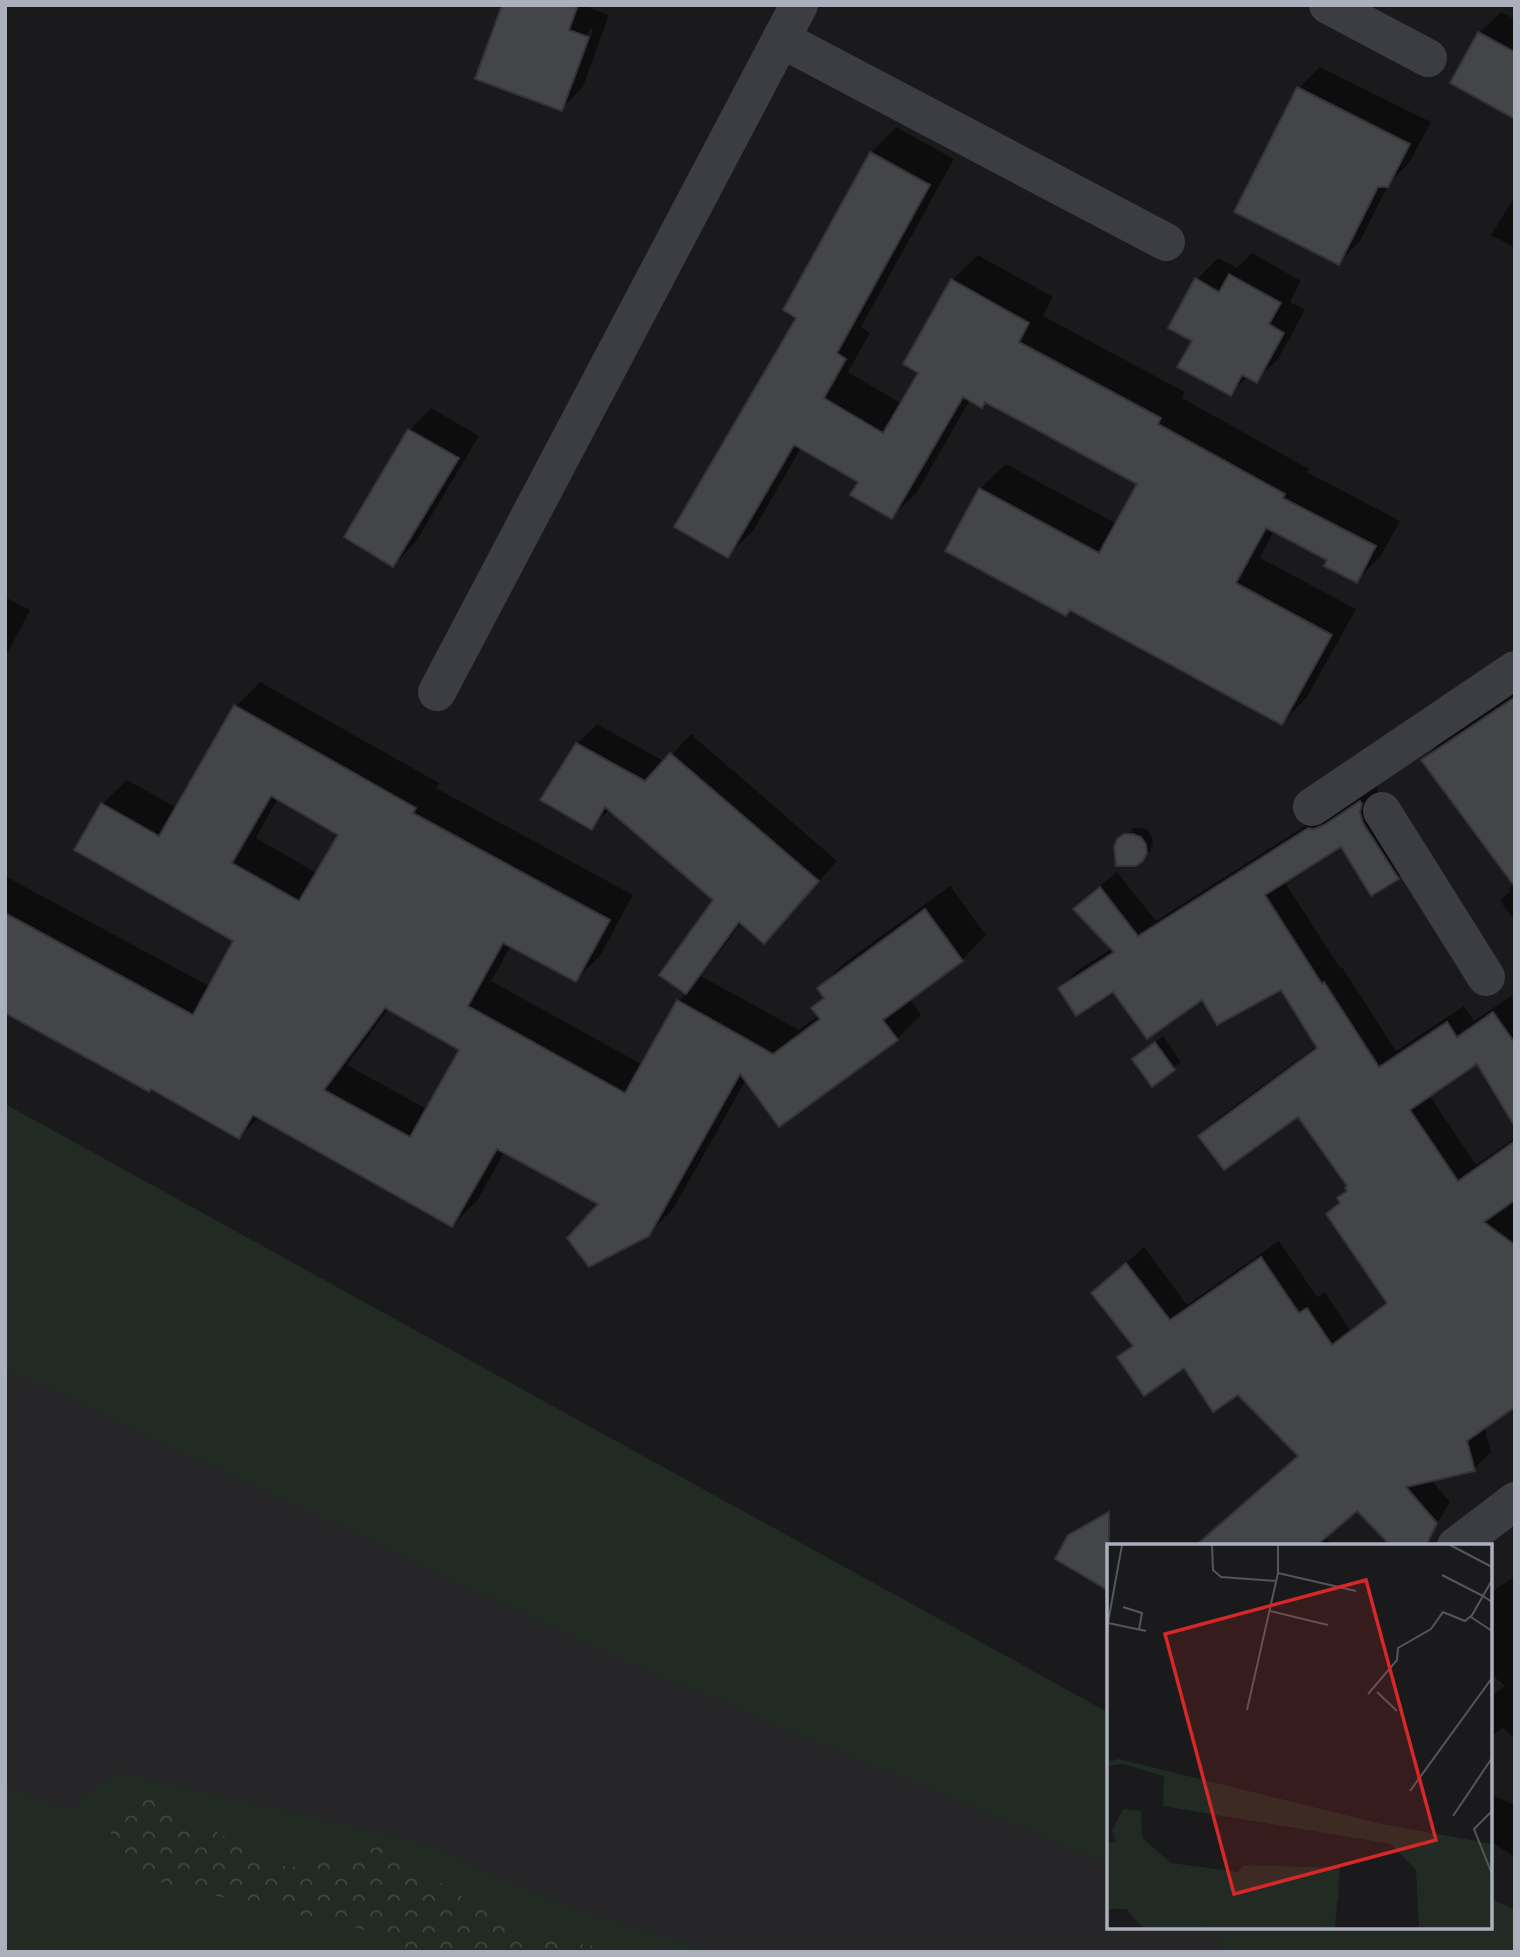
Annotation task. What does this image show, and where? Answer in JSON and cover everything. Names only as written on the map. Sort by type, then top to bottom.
[{"type":"street","points":[[436,692],[799,5]]},
{"type":"street","points":[[1328,5],[1428,58]]},
{"type":"street","points":[[781,39],[1166,242]]},
{"type":"street","points":[[1312,807],[1515,670]]},
{"type":"street","points":[[1382,811],[1486,977]]},
{"type":"street","points":[[1459,1544],[1515,1501]]},
{"type":"shaded area","points":[[5,1104],[1107,1712],[1107,1929],[1492,1929],[1492,1899],[1515,1910],[1515,1952],[5,1952]]},
{"type":"green space","points":[[5,1104],[1107,1712],[1107,1863],[625,1661],[5,1368]]},
{"type":"green space","points":[[115,1772],[416,1841],[570,1908],[718,1952],[5,1952],[5,1787],[71,1810]]},
{"type":"green space","points":[[148,1798],[288,1868],[381,1846],[528,1938],[644,1952],[404,1952],[371,1931],[138,1877],[108,1828]]},
{"type":"green space","points":[[1492,1899],[1515,1910],[1515,1952],[1225,1952],[1212,1929],[1492,1929]]},
{"type":"building","points":[[502,5],[578,5],[569,30],[589,37],[562,111],[475,79]]},
{"type":"building","points":[[1478,32],[1515,52],[1515,119],[1450,83]]},
{"type":"building","points":[[1297,87],[1410,144],[1388,187],[1378,187],[1339,265],[1234,212]]},
{"type":"building","points":[[870,152],[930,185],[837,353],[846,359],[824,398],[883,433],[918,373],[903,364],[951,279],[1029,323],[1019,342],[1161,418],[1158,424],[1285,494],[1283,498],[1376,546],[1357,583],[1324,566],[1327,560],[1266,528],[1236,583],[1332,635],[1282,725],[1070,610],[1066,616],[945,551],[979,488],[1099,553],[1137,484],[985,402],[982,408],[963,397],[892,519],[850,495],[858,482],[794,445],[728,558],[674,527],[796,318],[783,310]]},
{"type":"building","points":[[1229,274],[1281,303],[1269,324],[1284,333],[1257,383],[1242,375],[1231,396],[1177,367],[1192,341],[1168,328],[1195,278],[1219,292]]},
{"type":"building","points":[[408,429],[459,458],[393,567],[344,537]]},
{"type":"building","points":[[1515,697],[1515,887],[1421,760]]},
{"type":"building","points":[[234,705],[416,808],[413,813],[610,920],[576,982],[503,943],[468,1006],[625,1093],[677,1000],[773,1054],[820,1019],[811,1008],[824,998],[817,988],[925,909],[963,961],[883,1020],[898,1040],[779,1127],[740,1074],[649,1236],[589,1267],[567,1238],[598,1204],[497,1149],[452,1227],[253,1115],[239,1139],[151,1089],[149,1092],[5,1013],[5,913],[193,1015],[233,941],[74,850],[101,803],[159,836]],"holes":[[[271,796],[338,835],[299,901],[232,863]],[[385,1008],[459,1050],[410,1137],[324,1090]]]},
{"type":"building","points":[[576,743],[645,781],[670,753],[819,881],[764,944],[739,922],[686,994],[659,975],[713,900],[605,807],[592,830],[540,800]]},
{"type":"building","points":[[1360,801],[1363,823],[1399,879],[1371,896],[1341,847],[1265,895],[1379,1067],[1447,1022],[1457,1037],[1493,1012],[1515,1043],[1515,1127],[1477,1064],[1410,1110],[1458,1181],[1515,1141],[1515,1200],[1484,1222],[1515,1245],[1515,1407],[1467,1441],[1475,1471],[1406,1487],[1437,1523],[1427,1544],[1389,1544],[1357,1511],[1318,1544],[1197,1544],[1298,1456],[1238,1395],[1213,1412],[1184,1368],[1144,1396],[1117,1357],[1133,1346],[1091,1293],[1126,1263],[1170,1320],[1261,1257],[1299,1313],[1307,1308],[1332,1345],[1387,1303],[1326,1214],[1340,1203],[1337,1198],[1347,1191],[1347,1186],[1298,1117],[1224,1170],[1198,1136],[1317,1048],[1281,990],[1217,1025],[1202,1000],[1147,1039],[1113,992],[1076,1016],[1058,988],[1114,952],[1073,909],[1100,887],[1138,936],[1308,828],[1324,825]]},
{"type":"building","points":[[1124,834],[1141,837],[1146,844],[1147,853],[1143,861],[1136,866],[1116,866],[1114,847],[1117,839]]},
{"type":"building","points":[[1155,1042],[1175,1070],[1152,1087],[1132,1059]]},
{"type":"building","points":[[1109,1512],[1107,1590],[1055,1559],[1068,1535]]}]
